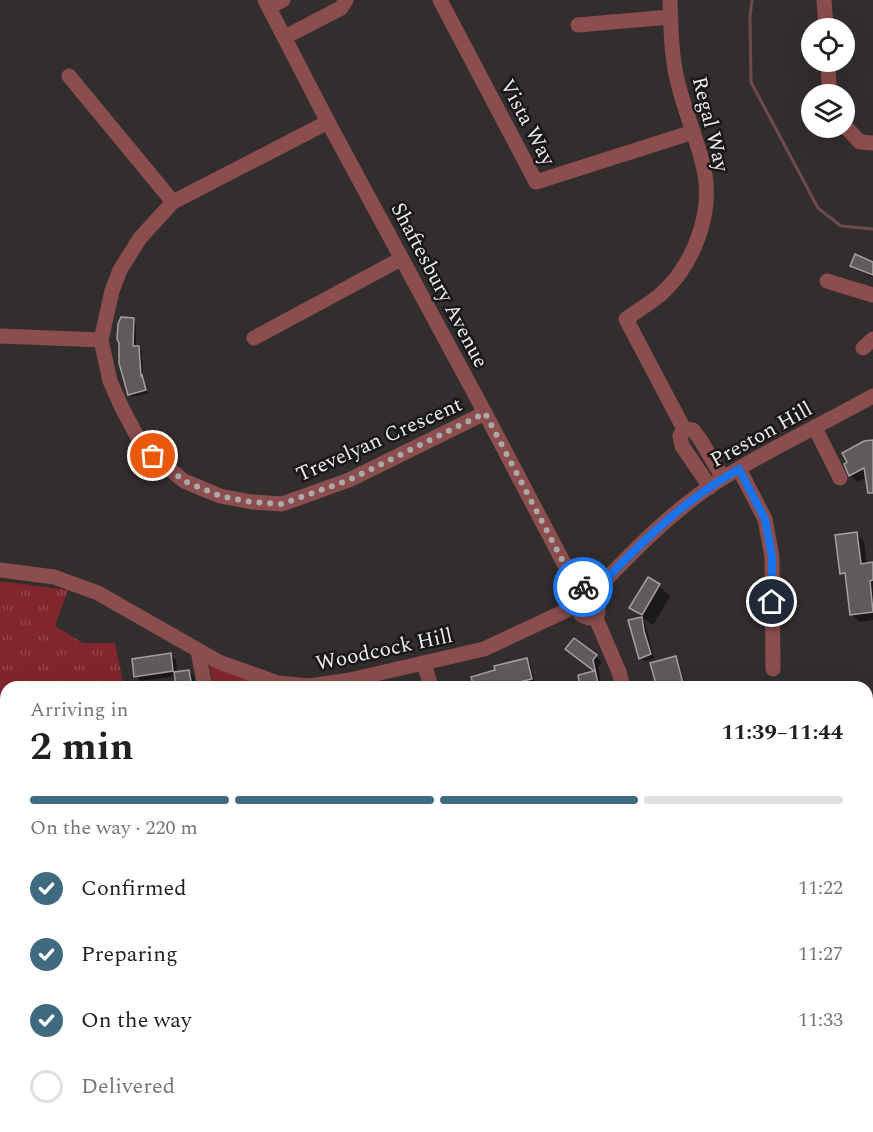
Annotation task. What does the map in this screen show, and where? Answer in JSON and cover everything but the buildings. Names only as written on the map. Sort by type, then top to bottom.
[{"type":"street","points":[[267,4],[283,0]]},
{"type":"street","points":[[285,37],[341,8],[346,0]]},
{"type":"street","name":"Vista Way","points":[[440,0],[536,182],[693,132]]},
{"type":"street","name":"Regal Way","points":[[670,0],[675,68],[705,176],[703,225],[696,244],[668,287],[626,319],[684,429]]},
{"type":"street","points":[[824,0],[825,18]]},
{"type":"street","name":"Shaftesbury Avenue","points":[[267,4],[578,590]]},
{"type":"street","points":[[579,25],[670,17]]},
{"type":"street","points":[[69,76],[173,202]]},
{"type":"street","name":"Trevelyan Crescent","points":[[328,122],[173,202],[140,238],[120,270],[112,291],[101,340],[110,381],[137,436],[153,456],[184,481],[220,496],[252,502],[282,504],[349,480],[485,413]]},
{"type":"street","points":[[855,137],[860,142],[873,143]]},
{"type":"street","points":[[254,338],[401,259]]},
{"type":"street","points":[[827,281],[873,295]]},
{"type":"street","points":[[0,336],[101,340]]},
{"type":"street","name":"Preston Hill","points":[[596,590],[662,524],[723,478],[873,396]]},
{"type":"street","points":[[815,428],[840,478]]},
{"type":"street","name":"Regal Way","points":[[684,429],[693,430],[723,478]]},
{"type":"street","name":"Regal Way","points":[[684,429],[680,436],[682,446],[710,488]]},
{"type":"street","points":[[739,469],[765,519],[772,556],[773,669]]},
{"type":"street","name":"Woodcock Hill","points":[[0,570],[54,577],[98,593],[198,651],[236,669],[272,681]]},
{"type":"street","points":[[584,586],[596,590],[600,606],[595,616],[589,618],[581,615],[576,606],[578,590],[584,586]]},
{"type":"street","name":"Woodcock Hill","points":[[361,681],[484,649],[576,606]]},
{"type":"street","points":[[595,616],[621,681]]},
{"type":"street","points":[[198,651],[204,681]]},
{"type":"street","points":[[424,663],[429,681]]},
{"type":"green space","points":[[0,581],[68,590],[55,626],[83,643],[115,643],[123,681],[0,681]]},
{"type":"green space","points":[[209,663],[254,681],[212,681]]},
{"type":"waterway","points":[[752,0],[751,82],[818,208],[841,226],[873,229]]},
{"type":"way so far","points":[[153,456],[184,481],[220,496],[252,502],[282,504],[349,480],[485,413],[578,590],[583,587]]},
{"type":"route","points":[[583,587],[592,587],[596,590],[662,524],[723,478],[739,469],[765,519],[772,556],[772,602]]}]
